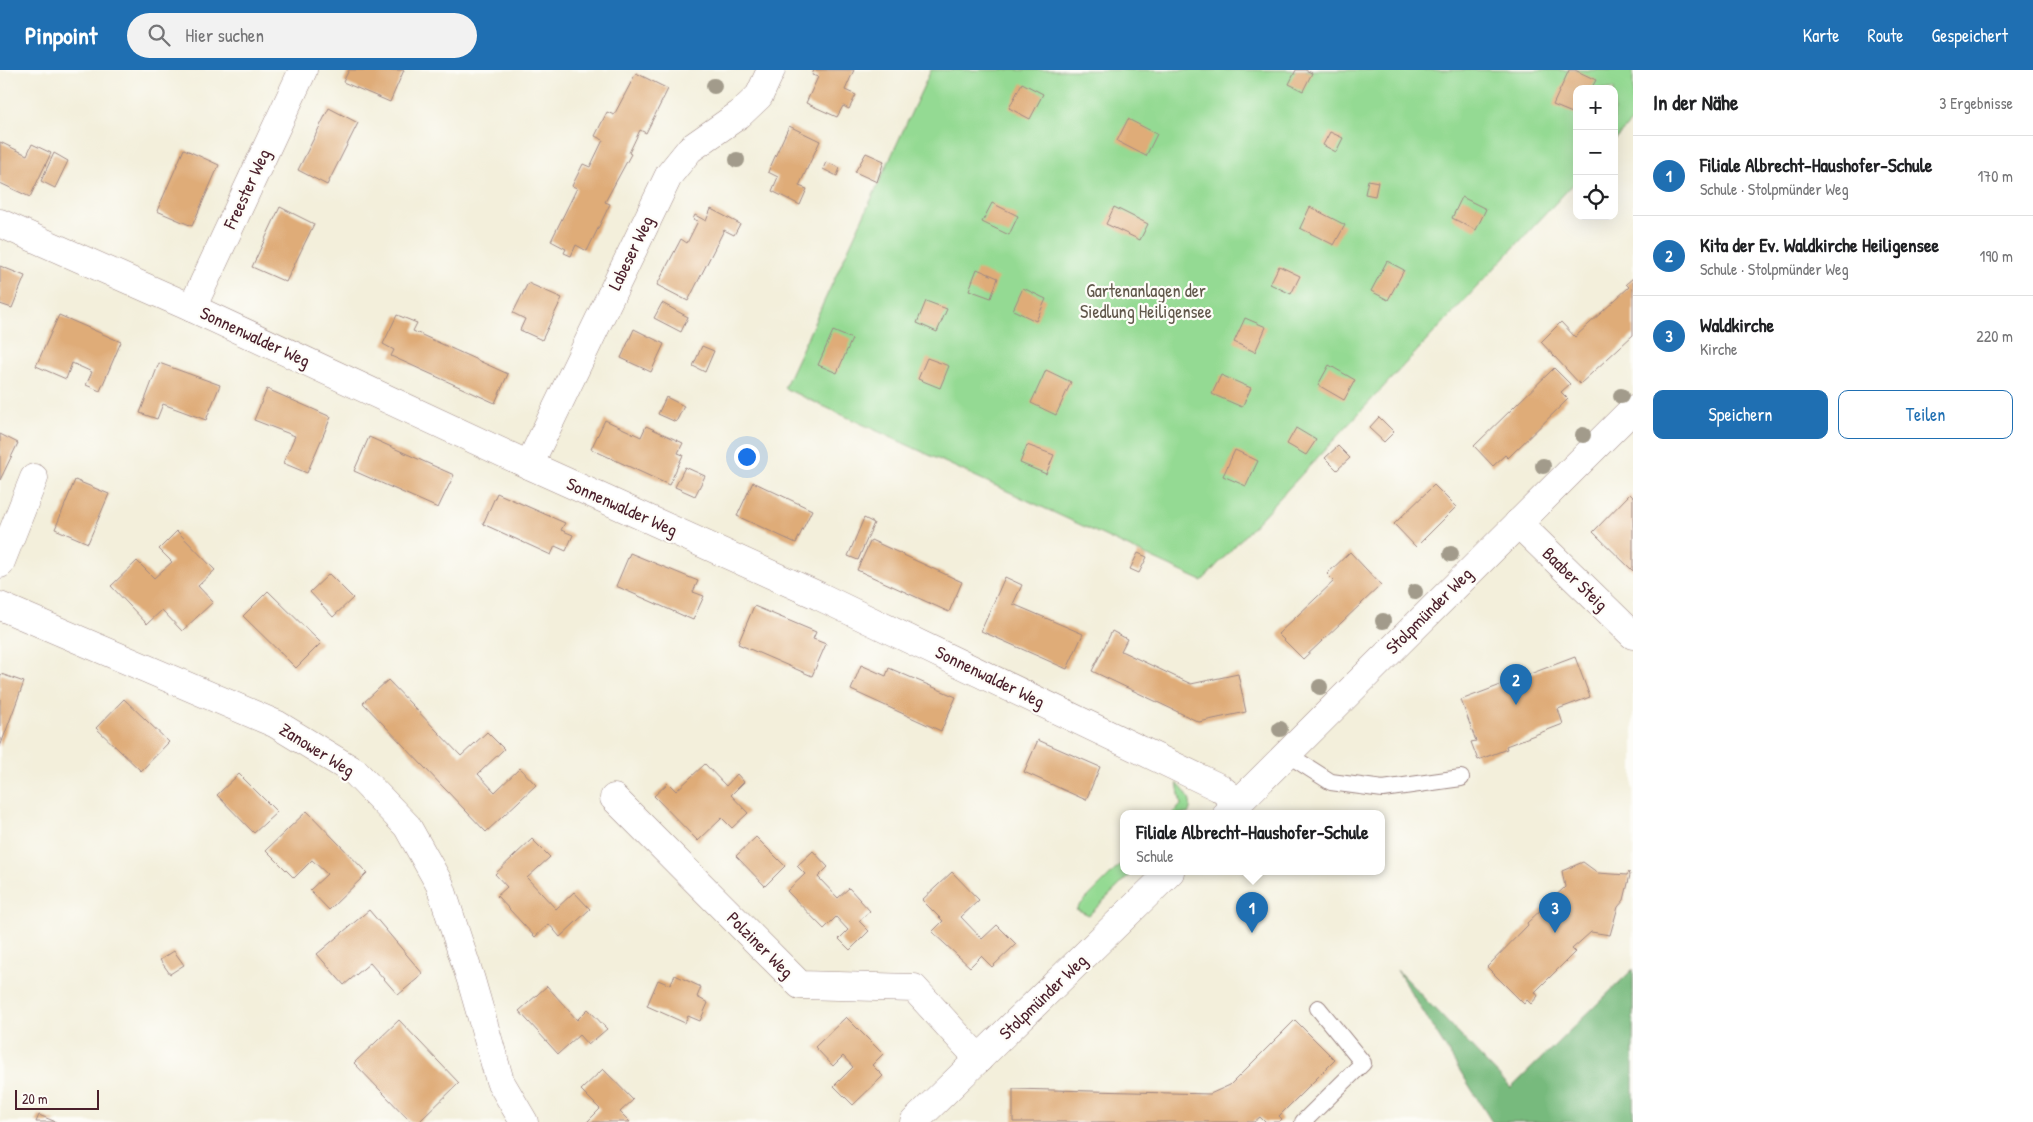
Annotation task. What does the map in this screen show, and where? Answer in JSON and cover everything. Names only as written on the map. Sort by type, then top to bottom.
[{"type":"street","name":"Freester Weg","points":[[192,308],[303,70]]},
{"type":"street","name":"Labeser Weg","points":[[528,465],[669,175],[690,149],[740,114],[758,96],[771,70]]},
{"type":"street","name":"Sonnenwalder Weg","points":[[0,223],[192,308],[528,465],[819,596],[1220,788],[1233,809]]},
{"type":"street","name":"Stolpmünder Weg","points":[[1233,809],[1633,409]]},
{"type":"street","points":[[0,564],[34,478]]},
{"type":"street","name":"Baaber Steig","points":[[1518,523],[1633,634]]},
{"type":"street","name":"Zanower Weg","points":[[0,606],[276,724],[355,772],[407,826],[440,885],[500,1081],[524,1122]]},
{"type":"street","name":"Polziner Weg","points":[[614,798],[800,985],[914,988],[979,1059]]},
{"type":"street","name":"Stolpmünder Weg","points":[[914,1122],[1167,875]]},
{"type":"lane","points":[[1287,754],[1331,782],[1374,788],[1383,789],[1461,778]]},
{"type":"lane","points":[[1303,1122],[1363,1063],[1318,1008]]},
{"type":"green space","name":"Gartenanlagen der Siedlung Heiligensee","points":[[931,70],[1633,70],[1633,120],[1618,136],[1618,85],[1573,85],[1573,184],[1202,581],[784,388]]},
{"type":"green space","points":[[1177,783],[1190,801],[1190,810],[1176,810],[1181,805]]},
{"type":"green space","points":[[1120,865],[1120,875],[1130,875],[1089,915],[1076,909]]},
{"type":"green space","points":[[1633,969],[1633,1122],[1492,1122],[1397,970],[1511,1088]]},
{"type":"building","points":[[349,70],[404,70],[390,102],[343,82]]},
{"type":"building","points":[[814,70],[854,70],[845,90],[856,95],[849,109],[843,106],[837,117],[806,103],[818,77],[812,75]]},
{"type":"building","points":[[1296,70],[1305,70],[1312,73],[1303,91],[1289,84]]},
{"type":"building","points":[[1569,70],[1575,70],[1596,80],[1593,85],[1573,85],[1573,113],[1553,105]]},
{"type":"building","points":[[636,73],[668,89],[646,133],[640,130],[629,153],[631,154],[605,202],[610,204],[587,251],[576,245],[571,256],[564,253],[566,249],[551,241],[577,188],[572,186],[583,164],[590,167],[603,140],[595,136],[607,112],[614,115]]},
{"type":"building","points":[[1022,83],[1043,94],[1030,119],[1009,108]]},
{"type":"building","points":[[329,108],[358,123],[327,185],[298,170]]},
{"type":"building","points":[[1128,119],[1157,134],[1146,156],[1117,141]]},
{"type":"building","points":[[789,126],[820,141],[799,186],[807,189],[800,205],[772,191],[778,177],[768,172]]},
{"type":"building","points":[[1330,132],[1343,138],[1336,152],[1323,145]]},
{"type":"building","points":[[0,142],[27,155],[32,144],[51,153],[30,197],[0,183]]},
{"type":"building","points":[[184,149],[219,165],[192,226],[157,211]]},
{"type":"building","points":[[54,153],[68,161],[55,188],[41,181]]},
{"type":"building","points":[[866,153],[884,161],[877,182],[855,172]]},
{"type":"building","points":[[826,162],[840,168],[837,176],[823,169]]},
{"type":"building","points":[[1368,180],[1378,182],[1375,196],[1365,194]]},
{"type":"building","points":[[1462,197],[1486,209],[1476,230],[1452,218]]},
{"type":"building","points":[[992,203],[1018,216],[1009,235],[982,222]]},
{"type":"building","points":[[280,207],[314,224],[286,282],[252,267]]},
{"type":"building","points":[[1114,207],[1148,224],[1140,240],[1106,224]]},
{"type":"building","points":[[1310,207],[1345,225],[1334,245],[1300,228]]},
{"type":"building","points":[[711,209],[740,224],[734,235],[724,230],[688,301],[657,285],[681,239],[687,243],[698,221],[693,219],[695,215],[706,221]]},
{"type":"building","points":[[1387,261],[1404,270],[1388,300],[1371,291]]},
{"type":"building","points":[[0,266],[25,276],[12,308],[0,304]]},
{"type":"building","points":[[1279,266],[1300,276],[1291,294],[1270,284]]},
{"type":"building","points":[[977,269],[998,278],[991,298],[969,290]]},
{"type":"building","points":[[1633,278],[1633,335],[1580,384],[1541,342],[1561,322],[1575,337],[1629,287],[1626,284]]},
{"type":"building","points":[[528,283],[562,298],[542,340],[520,330],[525,319],[513,313]]},
{"type":"building","points":[[1023,288],[1046,299],[1036,321],[1013,310]]},
{"type":"building","points":[[926,301],[947,309],[937,332],[917,323]]},
{"type":"building","points":[[662,303],[688,317],[681,332],[654,318]]},
{"type":"building","points":[[59,315],[121,342],[100,391],[86,385],[92,372],[72,363],[66,379],[36,366]]},
{"type":"building","points":[[397,315],[417,323],[413,331],[508,374],[495,403],[391,356],[394,350],[383,344]]},
{"type":"building","points":[[1245,318],[1266,327],[1255,352],[1234,342]]},
{"type":"building","points":[[634,329],[664,344],[651,372],[621,358]]},
{"type":"building","points":[[833,331],[852,339],[837,373],[818,365]]},
{"type":"building","points":[[702,346],[714,351],[705,372],[693,366]]},
{"type":"building","points":[[927,358],[949,366],[940,388],[918,379]]},
{"type":"building","points":[[159,363],[220,385],[206,420],[163,404],[157,419],[140,413]]},
{"type":"building","points":[[1329,365],[1355,380],[1344,400],[1318,385]]},
{"type":"building","points":[[1554,368],[1570,384],[1561,392],[1568,399],[1508,458],[1505,455],[1493,466],[1474,446]]},
{"type":"building","points":[[1046,370],[1071,382],[1056,415],[1031,403]]},
{"type":"building","points":[[1221,375],[1251,388],[1242,407],[1212,394]]},
{"type":"building","points":[[267,389],[331,417],[307,473],[283,463],[295,436],[254,420]]},
{"type":"building","points":[[666,397],[684,406],[676,422],[658,414]]},
{"type":"building","points":[[1379,417],[1394,432],[1384,442],[1369,428]]},
{"type":"building","points":[[605,420],[641,437],[646,426],[683,443],[678,453],[683,455],[669,485],[591,449]]},
{"type":"building","points":[[1296,428],[1316,440],[1306,455],[1287,444]]},
{"type":"building","points":[[0,434],[18,443],[0,480]]},
{"type":"building","points":[[369,437],[454,475],[438,508],[354,471]]},
{"type":"building","points":[[1027,445],[1054,455],[1046,474],[1020,463]]},
{"type":"building","points":[[1338,446],[1350,458],[1337,470],[1325,458]]},
{"type":"building","points":[[1235,450],[1258,461],[1246,486],[1223,476]]},
{"type":"building","points":[[685,467],[705,476],[695,496],[675,487]]},
{"type":"building","points":[[75,480],[109,494],[88,543],[55,529]]},
{"type":"building","points":[[753,482],[812,510],[796,543],[737,516]]},
{"type":"building","points":[[1434,485],[1456,507],[1416,547],[1394,524]]},
{"type":"building","points":[[497,493],[565,523],[561,530],[573,535],[566,551],[555,546],[551,555],[483,524]]},
{"type":"building","points":[[1630,494],[1633,497],[1633,571],[1593,532]]},
{"type":"building","points":[[864,518],[874,523],[858,560],[848,556]]},
{"type":"building","points":[[177,531],[215,570],[198,586],[213,602],[182,631],[162,610],[147,624],[111,586],[137,561],[154,578],[172,562],[159,549]]},
{"type":"building","points":[[871,540],[962,582],[949,612],[857,570]]},
{"type":"building","points":[[1350,552],[1381,585],[1303,659],[1278,634],[1334,581],[1327,574]]},
{"type":"building","points":[[630,553],[698,581],[693,592],[704,596],[693,620],[616,586]]},
{"type":"building","points":[[1138,553],[1147,557],[1139,573],[1130,569]]},
{"type":"building","points":[[329,574],[353,598],[333,617],[310,592]]},
{"type":"building","points":[[1005,577],[1022,585],[1013,604],[1083,634],[1067,669],[981,631]]},
{"type":"building","points":[[268,591],[321,643],[296,668],[243,616]]},
{"type":"building","points":[[754,606],[816,632],[813,639],[826,644],[812,676],[738,644]]},
{"type":"building","points":[[1112,631],[1127,639],[1121,651],[1191,684],[1238,674],[1246,712],[1199,722],[1092,671]]},
{"type":"building","points":[[1575,657],[1590,697],[1558,709],[1563,724],[1506,746],[1507,749],[1478,760],[1471,742],[1476,741],[1461,700]]},
{"type":"building","points":[[861,665],[886,676],[889,668],[956,697],[941,731],[851,690]]},
{"type":"building","points":[[1,674],[24,682],[0,747],[0,677]]},
{"type":"building","points":[[388,680],[461,756],[487,732],[504,749],[478,774],[495,792],[520,768],[536,785],[486,832],[363,703]]},
{"type":"building","points":[[124,699],[169,742],[141,771],[96,728]]},
{"type":"building","points":[[1038,740],[1100,767],[1086,800],[1024,772]]},
{"type":"building","points":[[705,764],[726,786],[737,774],[744,782],[731,795],[748,813],[732,828],[722,818],[698,841],[654,796],[668,783],[676,791]]},
{"type":"building","points":[[239,774],[277,812],[254,833],[217,795]]},
{"type":"building","points":[[307,811],[367,873],[329,910],[310,890],[327,874],[312,860],[294,878],[266,850]]},
{"type":"building","points":[[756,837],[785,866],[765,886],[736,856]]},
{"type":"building","points":[[532,839],[550,857],[527,878],[556,909],[574,892],[590,909],[560,937],[549,924],[535,937],[497,896],[507,887],[495,874]]},
{"type":"building","points":[[813,851],[828,867],[818,877],[838,898],[849,888],[870,911],[859,921],[869,931],[850,950],[839,939],[848,930],[836,917],[824,929],[787,891],[805,874],[797,866]]},
{"type":"building","points":[[1583,862],[1598,873],[1627,875],[1629,872],[1630,875],[1624,900],[1618,907],[1610,935],[1591,932],[1572,949],[1575,952],[1535,992],[1538,996],[1531,1004],[1527,1000],[1524,1004],[1487,967],[1528,925],[1527,923],[1565,887],[1562,871]]},
{"type":"building","points":[[952,872],[979,900],[961,917],[982,939],[997,925],[1016,944],[992,967],[981,956],[970,967],[932,932],[943,921],[922,900]]},
{"type":"building","points":[[369,910],[423,974],[398,995],[370,963],[344,985],[317,954]]},
{"type":"building","points":[[174,951],[184,965],[170,974],[160,960]]},
{"type":"building","points":[[675,975],[701,987],[697,997],[708,1003],[700,1021],[688,1016],[685,1023],[647,1006],[658,980],[670,985]]},
{"type":"building","points":[[547,986],[577,1020],[588,1009],[607,1029],[588,1045],[579,1035],[558,1054],[519,1011]]},
{"type":"building","points":[[846,1017],[883,1054],[872,1065],[883,1076],[853,1105],[834,1086],[853,1067],[843,1056],[833,1066],[815,1047]]},
{"type":"building","points":[[399,1020],[459,1083],[419,1122],[411,1122],[354,1063]]},
{"type":"building","points":[[1295,1020],[1335,1060],[1279,1116],[1282,1119],[1279,1122],[1265,1122],[1260,1117],[1254,1122],[1013,1122],[1013,1089],[1210,1094],[1230,1085]]},
{"type":"building","points":[[603,1069],[633,1100],[620,1112],[630,1122],[587,1122],[600,1109],[581,1090]]},
{"type":"building","points":[[39,1115],[56,1122],[36,1122]]},
{"type":"place","name":"Kita der Ev. Waldkirche Heiligensee","points":[[1516,705]]},
{"type":"place","name":"Filiale Albrecht-Haushofer-Schule","points":[[1252,933]]},
{"type":"place","name":"Waldkirche","points":[[1555,933]]}]
